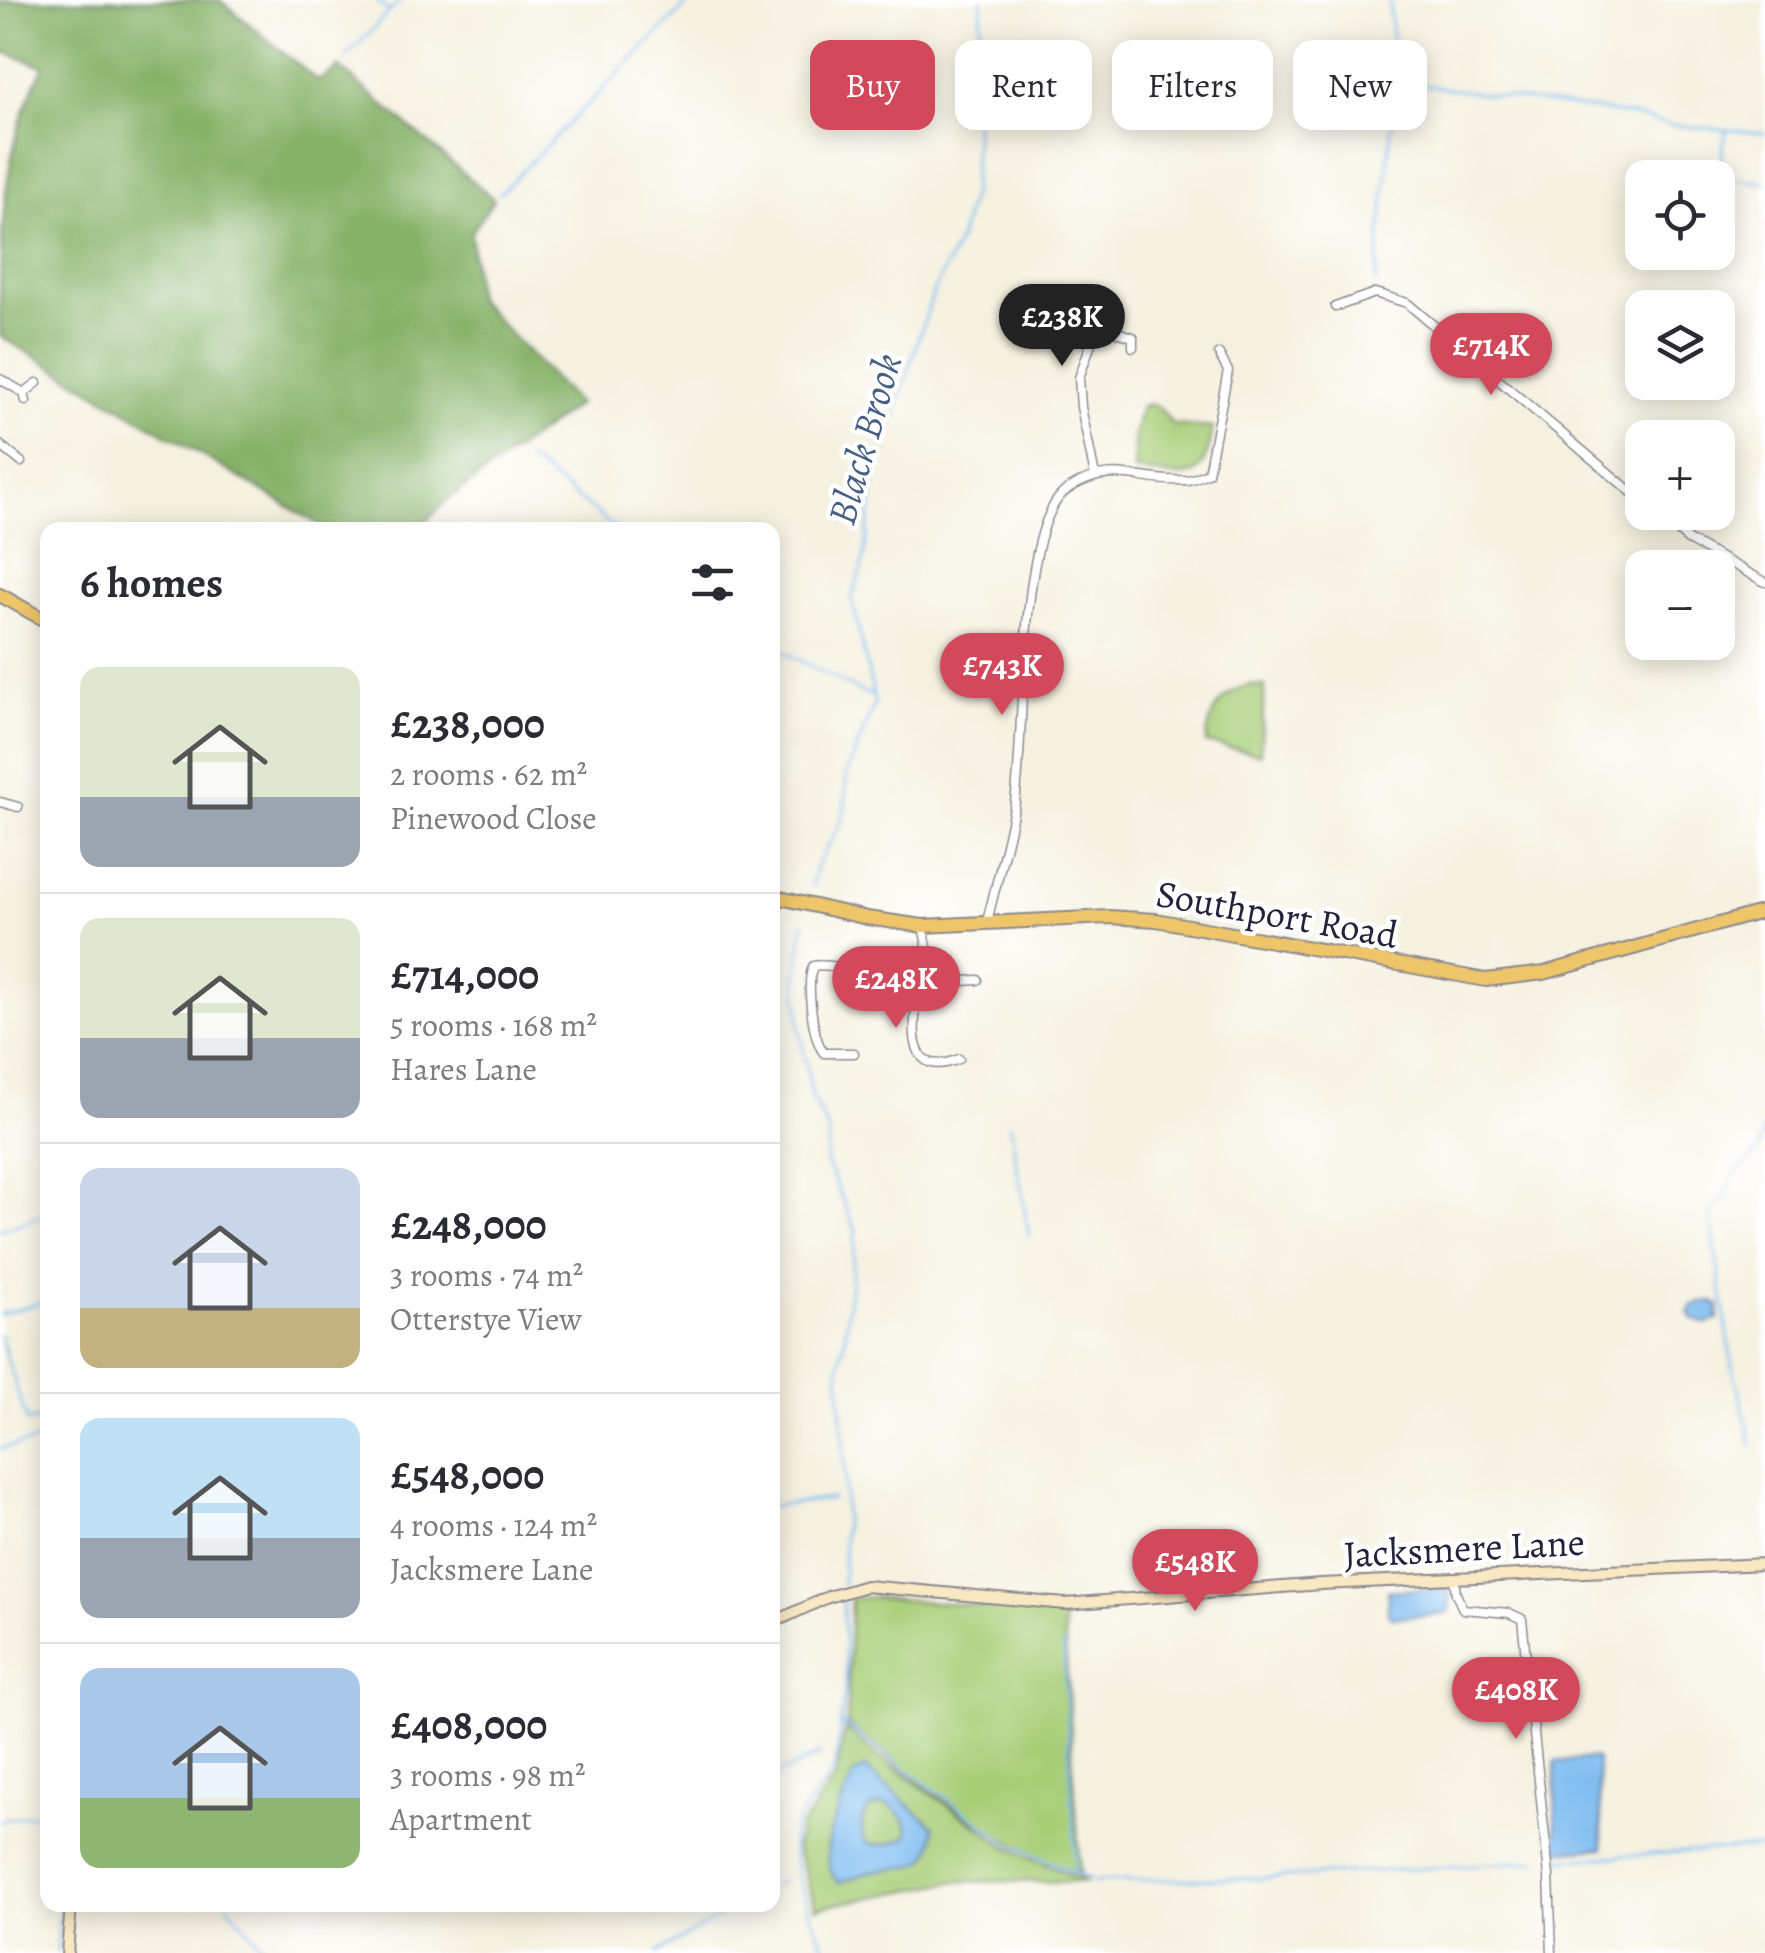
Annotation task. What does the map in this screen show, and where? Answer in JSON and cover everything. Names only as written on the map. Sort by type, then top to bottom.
[{"type":"highway","points":[[0,595],[40,618]]},
{"type":"highway","name":"Southport Road","points":[[780,898],[923,926],[1109,917],[1156,920],[1486,980],[1544,973],[1765,911]]},
{"type":"main road","name":"Jacksmere Lane","points":[[780,1619],[828,1597],[866,1586],[1066,1604],[1454,1578],[1765,1564]]},
{"type":"main road","points":[[66,1953],[70,1912]]},
{"type":"street","points":[[1335,308],[1376,293],[1408,303],[1625,488]]},
{"type":"street","points":[[1104,305],[1078,378],[1095,476],[1126,473],[1187,480],[1208,473],[1228,371],[1218,354]]},
{"type":"street","points":[[1098,326],[1133,337],[1134,347]]},
{"type":"street","points":[[0,379],[25,397],[37,383]]},
{"type":"street","points":[[0,445],[21,462]]},
{"type":"street","points":[[988,922],[1015,801],[1032,577],[1044,521],[1064,491],[1099,475]]},
{"type":"street","points":[[1677,530],[1765,582]]},
{"type":"street","points":[[0,802],[18,807]]},
{"type":"street","points":[[923,926],[929,973],[918,991],[914,1045],[918,1055],[929,1061],[950,1063],[959,1059]]},
{"type":"street","points":[[854,1053],[824,1053],[818,1046],[811,1001],[813,966],[840,966],[918,991]]},
{"type":"street","points":[[929,973],[948,982],[978,980]]},
{"type":"street","points":[[1454,1578],[1456,1594],[1464,1609],[1509,1613],[1522,1619],[1550,1876],[1552,1953]]},
{"type":"green space","points":[[0,0],[220,0],[318,81],[339,67],[494,199],[471,233],[476,298],[578,404],[445,502],[426,522],[314,522],[0,336],[2,232],[11,162],[29,96],[44,66],[0,51]]},
{"type":"green space","points":[[1141,407],[1159,407],[1173,425],[1213,428],[1204,462],[1197,470],[1179,476],[1134,470],[1134,436]]},
{"type":"green space","points":[[1250,685],[1265,686],[1260,754],[1206,743],[1218,705],[1231,693]]},
{"type":"green space","points":[[869,1597],[1063,1612],[1080,1873],[988,1830],[927,1789],[847,1724],[851,1599]]},
{"type":"green space","points":[[845,1728],[874,1754],[1009,1848],[1087,1882],[957,1881],[816,1908],[796,1847],[799,1829],[837,1775]]},
{"type":"water","points":[[1709,1301],[1719,1305],[1718,1319],[1707,1324],[1693,1319],[1689,1312],[1693,1305]]},
{"type":"water","points":[[1446,1588],[1450,1610],[1444,1614],[1393,1618],[1388,1614],[1388,1591]]},
{"type":"water","points":[[1594,1758],[1603,1848],[1560,1851],[1556,1849],[1555,1762]]},
{"type":"water","points":[[865,1768],[934,1826],[933,1842],[923,1861],[838,1883],[831,1871],[828,1843],[854,1774]],"holes":[[[876,1805],[888,1806],[904,1819],[909,1834],[888,1844],[865,1842],[862,1823],[866,1812]]]},
{"type":"waterway","points":[[376,0],[390,12]]},
{"type":"waterway","points":[[346,57],[401,0]]},
{"type":"waterway","points":[[499,194],[691,0]]},
{"type":"waterway","points":[[729,4],[732,0]]},
{"type":"waterway","name":"Black Brook","points":[[812,886],[816,867],[840,825],[846,775],[875,703],[852,599],[864,559],[875,475],[933,293],[959,240],[972,192],[982,0]]},
{"type":"waterway","points":[[1376,282],[1396,81],[1389,0]]},
{"type":"waterway","points":[[1427,86],[1630,115],[1670,125],[1765,133]]},
{"type":"waterway","points":[[1726,130],[1719,177],[1765,183]]},
{"type":"waterway","points":[[528,460],[608,522]]},
{"type":"waterway","points":[[780,650],[867,695],[873,693]]},
{"type":"waterway","name":"Black Brook","points":[[804,923],[797,976],[800,1031],[812,1097],[829,1132],[826,1162],[856,1231],[839,1369],[845,1475],[843,1586]]},
{"type":"waterway","points":[[1010,1124],[1029,1235]]},
{"type":"waterway","points":[[1752,1446],[1732,1363],[1711,1219],[1732,1176],[1758,1150],[1765,1126]]},
{"type":"waterway","points":[[0,1230],[40,1217]]},
{"type":"waterway","points":[[0,1314],[40,1303]]},
{"type":"waterway","points":[[0,1335],[27,1422],[40,1419]]},
{"type":"waterway","points":[[0,1449],[40,1440]]},
{"type":"waterway","points":[[780,1505],[832,1499]]},
{"type":"waterway","name":"Black Brook","points":[[827,1953],[796,1870],[793,1837],[800,1817],[836,1764],[846,1679],[843,1599]]},
{"type":"waterway","points":[[1063,1644],[1076,1872]]},
{"type":"waterway","points":[[842,1723],[1010,1844],[1094,1881],[1269,1878],[1537,1861]]},
{"type":"waterway","points":[[780,1773],[821,1754]]},
{"type":"waterway","points":[[0,1821],[40,1813]]},
{"type":"waterway","points":[[1555,1860],[1765,1847]]},
{"type":"waterway","points":[[57,1953],[60,1912]]},
{"type":"waterway","points":[[234,1912],[268,1953]]},
{"type":"waterway","points":[[657,1953],[728,1912]]}]
